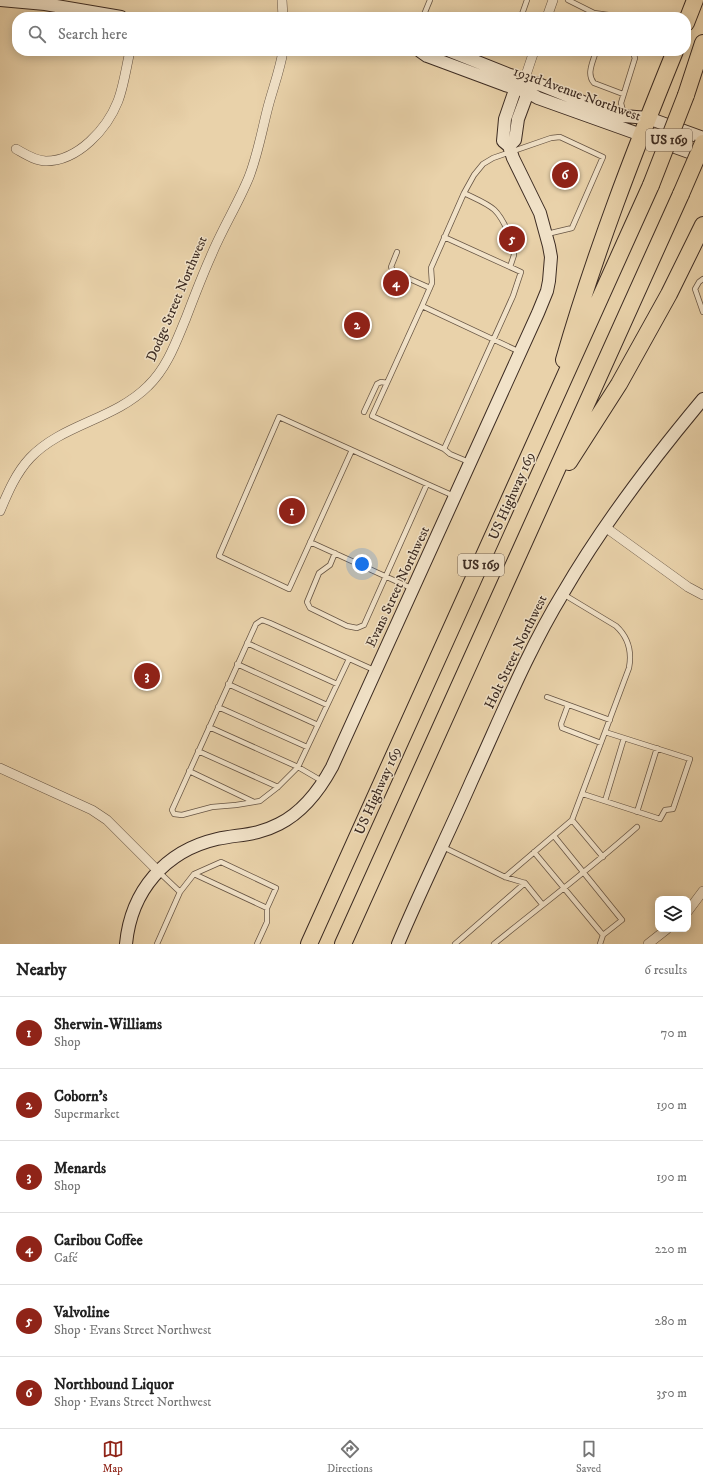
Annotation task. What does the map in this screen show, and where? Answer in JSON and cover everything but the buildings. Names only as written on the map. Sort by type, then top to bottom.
[{"type":"highway","points":[[690,12],[695,0]]},
{"type":"highway","name":"US Highway 169","points":[[309,944],[652,185],[686,95],[703,44]]},
{"type":"highway","points":[[550,412],[579,310],[641,133],[673,56]]},
{"type":"highway","name":"US 169","points":[[343,944],[681,194],[703,152]]},
{"type":"highway","points":[[538,511],[618,384],[669,294],[703,225]]},
{"type":"street","points":[[0,0],[45,4],[92,12]]},
{"type":"street","points":[[282,0],[283,12]]},
{"type":"street","points":[[550,12],[553,0]]},
{"type":"street","points":[[16,149],[31,158],[47,161],[66,156],[85,145],[101,129],[113,111],[120,94],[129,56]]},
{"type":"street","name":"Dodge Street Northwest","points":[[0,511],[18,473],[31,458],[48,443],[115,411],[148,387],[160,374],[175,344],[217,240],[249,176],[259,147],[268,106],[279,71],[281,56]]},
{"type":"street","name":"193rd Avenue Northwest","points":[[427,56],[505,85],[516,87],[538,98],[641,133],[703,152]]},
{"type":"street","name":"193rd Avenue Northwest","points":[[462,56],[510,75],[526,79],[588,104],[624,116],[648,118],[703,138]]},
{"type":"street","points":[[510,149],[516,140],[518,119],[528,92],[526,79],[532,56]]},
{"type":"street","points":[[516,87],[526,79]]},
{"type":"street","name":"Evans Street Northwest","points":[[126,944],[128,927],[134,908],[146,886],[158,871],[176,856],[196,845],[219,838],[259,832],[280,824],[308,803],[324,782],[456,496],[547,290],[551,257],[547,234],[540,213],[510,149],[503,141],[506,119],[516,87]]},
{"type":"street","name":"Holt Street Northwest","points":[[398,944],[536,640],[562,593],[605,527],[703,398]]},
{"type":"street","points":[[0,487],[9,491]]},
{"type":"street","points":[[605,527],[688,587],[703,595]]},
{"type":"street","points":[[0,768],[92,810],[107,820],[158,871]]},
{"type":"street","points":[[691,908],[701,898]]},
{"type":"street","points":[[648,944],[663,932]]},
{"type":"lane","points":[[425,12],[430,0]]},
{"type":"lane","points":[[523,12],[527,0]]},
{"type":"lane","points":[[568,0],[592,12]]},
{"type":"lane","points":[[594,56],[590,69],[591,79],[594,83],[623,94]]},
{"type":"lane","points":[[624,116],[621,103],[636,58],[635,56]]},
{"type":"lane","points":[[470,463],[450,454],[444,448],[372,416],[430,288],[432,283],[431,268],[464,193],[474,175],[483,164],[510,149],[560,137],[603,156],[572,228],[547,234]]},
{"type":"lane","points":[[464,193],[487,204],[498,212],[509,234]]},
{"type":"lane","points":[[444,237],[521,272],[513,296],[444,448]]},
{"type":"lane","points":[[510,267],[514,255],[513,245]]},
{"type":"lane","points":[[397,252],[391,267],[394,272],[430,288]]},
{"type":"lane","points":[[703,280],[699,282],[695,289],[703,312]]},
{"type":"lane","points":[[422,306],[520,352]]},
{"type":"lane","points":[[364,412],[377,384],[381,382],[387,383]]},
{"type":"lane","points":[[352,450],[289,589],[219,556],[279,417],[352,450],[426,484],[456,496]]},
{"type":"lane","points":[[335,553],[330,565],[319,573],[307,602],[310,608],[340,623],[357,628],[364,625],[426,484]]},
{"type":"lane","points":[[310,542],[413,589]]},
{"type":"lane","points":[[505,877],[572,820],[629,668],[630,652],[622,632],[616,626],[562,593]]},
{"type":"lane","points":[[349,659],[298,767],[278,787],[260,801],[212,808],[182,815],[174,814],[172,810],[256,624],[262,620],[376,671]]},
{"type":"lane","points":[[247,643],[337,684]]},
{"type":"lane","points":[[237,664],[327,705]]},
{"type":"lane","points":[[228,684],[318,725]]},
{"type":"lane","points":[[547,697],[610,720]]},
{"type":"lane","points":[[568,704],[561,724],[562,728],[601,743]]},
{"type":"lane","points":[[218,707],[307,747]]},
{"type":"lane","points":[[209,727],[298,767],[324,782]]},
{"type":"lane","points":[[583,794],[660,820],[665,810],[673,809],[690,759],[605,732]]},
{"type":"lane","points":[[605,801],[624,738]]},
{"type":"lane","points":[[637,812],[657,748]]},
{"type":"lane","points":[[198,751],[278,787]]},
{"type":"lane","points":[[189,772],[254,802]]},
{"type":"lane","points":[[572,820],[603,857]]},
{"type":"lane","points":[[494,944],[542,904],[584,873],[637,827]]},
{"type":"lane","points":[[554,836],[622,920],[603,935],[600,944]]},
{"type":"lane","points":[[443,847],[505,877],[525,883],[542,904]]},
{"type":"lane","points":[[534,852],[603,935]]},
{"type":"lane","points":[[157,944],[180,892],[194,874],[221,862],[276,888],[267,908],[267,922],[257,944]]},
{"type":"lane","points":[[158,871],[180,892]]},
{"type":"lane","points":[[194,874],[267,908]]},
{"type":"lane","points":[[455,944],[525,883]]},
{"type":"place","name":"Northbound Liquor","points":[[565,175]]},
{"type":"place","name":"Valvoline","points":[[512,239]]},
{"type":"place","name":"Caribou Coffee","points":[[396,283]]},
{"type":"place","name":"Coborn's","points":[[357,325]]},
{"type":"place","name":"Sherwin-Williams","points":[[292,511]]},
{"type":"place","name":"Menards","points":[[147,676]]}]
